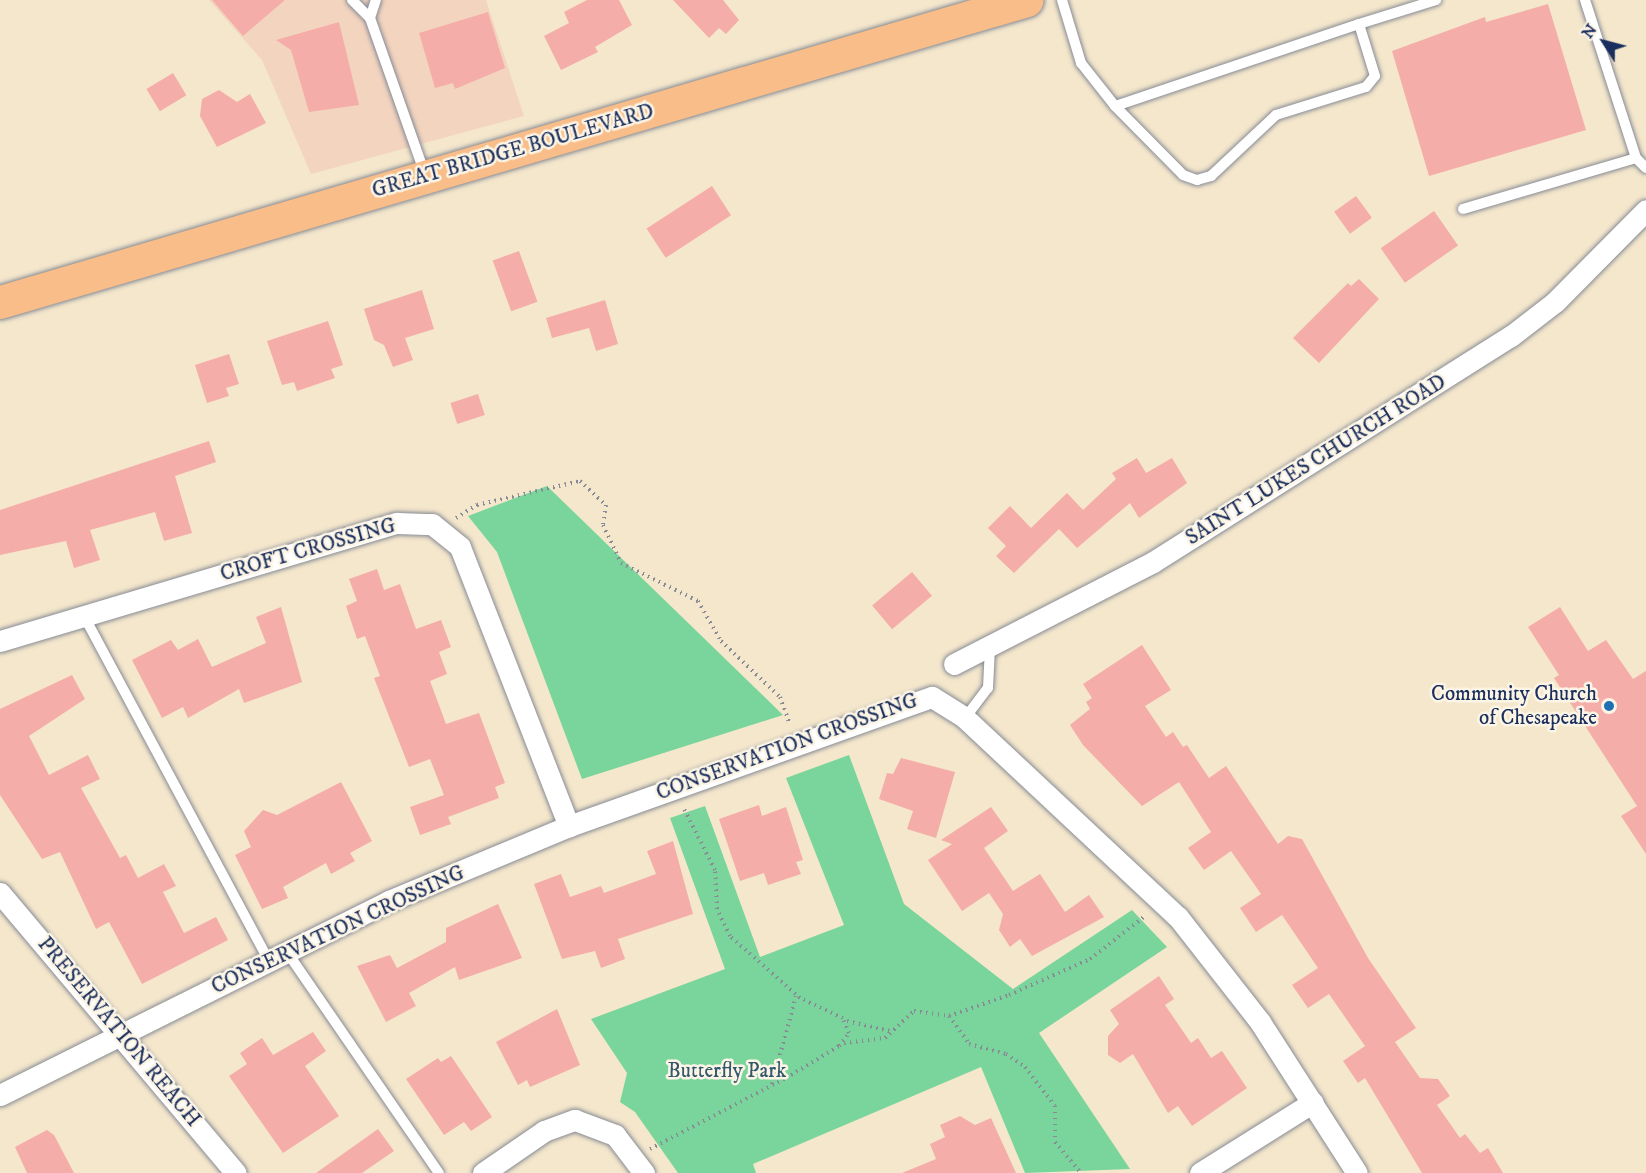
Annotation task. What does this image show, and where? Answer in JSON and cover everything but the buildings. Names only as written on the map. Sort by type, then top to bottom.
[{"type":"main road","name":"GREAT BRIDGE BOULEVARD","points":[[0,302],[1027,0]]},
{"type":"street","name":"SAINT LUKES CHURCH ROAD","points":[[954,664],[1153,562],[1511,336],[1555,302],[1646,210]]},
{"type":"street","name":"CROFT CROSSING","points":[[0,641],[397,523],[423,521],[443,529]]},
{"type":"street","points":[[443,529],[467,562],[569,826]]},
{"type":"street","name":"CONSERVATION CROSSING","points":[[0,1095],[389,901],[569,826],[922,697],[942,699],[965,718],[1162,901],[1217,963],[1313,1102],[1357,1173]]},
{"type":"street","name":"PRESERVATION REACH","points":[[0,893],[236,1173]]},
{"type":"street","points":[[1200,1173],[1313,1102]]},
{"type":"street","points":[[483,1173],[544,1131],[575,1120],[602,1126],[639,1166]]},
{"type":"lane","points":[[352,0],[370,18],[426,177]]},
{"type":"lane","points":[[370,18],[376,0]]},
{"type":"lane","points":[[1062,0],[1081,63],[1115,106],[1183,175],[1197,180],[1211,176],[1276,115],[1366,87],[1375,76],[1359,24]]},
{"type":"lane","points":[[1115,106],[1436,0]]},
{"type":"lane","points":[[1585,0],[1636,158],[1646,168]]},
{"type":"lane","points":[[1463,209],[1636,158]]},
{"type":"lane","points":[[84,616],[278,956],[440,1173]]},
{"type":"lane","points":[[965,718],[988,688],[990,647]]},
{"type":"path","points":[[443,529],[477,505],[580,481],[606,505],[603,525],[621,563],[698,601],[721,641],[780,697],[795,742]]},
{"type":"path","points":[[676,786],[697,842],[716,870],[717,909],[724,926],[795,995],[846,1021],[894,1032]]},
{"type":"path","points":[[639,1166],[843,1044],[894,1032],[914,1011],[949,1016],[1090,959],[1162,901]]},
{"type":"path","points":[[772,1085],[795,995]]},
{"type":"path","points":[[949,1016],[969,1044],[1006,1054],[1025,1067],[1055,1106],[1055,1142],[1081,1173]]},
{"type":"path","points":[[843,1044],[849,1033],[846,1021]]},
{"type":"shaded area","points":[[209,0],[486,0],[524,116],[311,174],[262,60]]},
{"type":"green space","points":[[547,486],[783,715],[582,779],[497,552],[468,516]]},
{"type":"green space","name":"Butterfly Park","points":[[849,755],[904,904],[1013,989],[1132,910],[1167,947],[1039,1033],[1130,1169],[1025,1173],[981,1067],[753,1164],[756,1173],[678,1173],[635,1112],[620,1102],[627,1073],[591,1019],[725,969],[670,818],[705,806],[760,957],[844,925],[786,778]]},
{"type":"place","name":"Community Church of Chesapeake","points":[[1609,706]]}]
